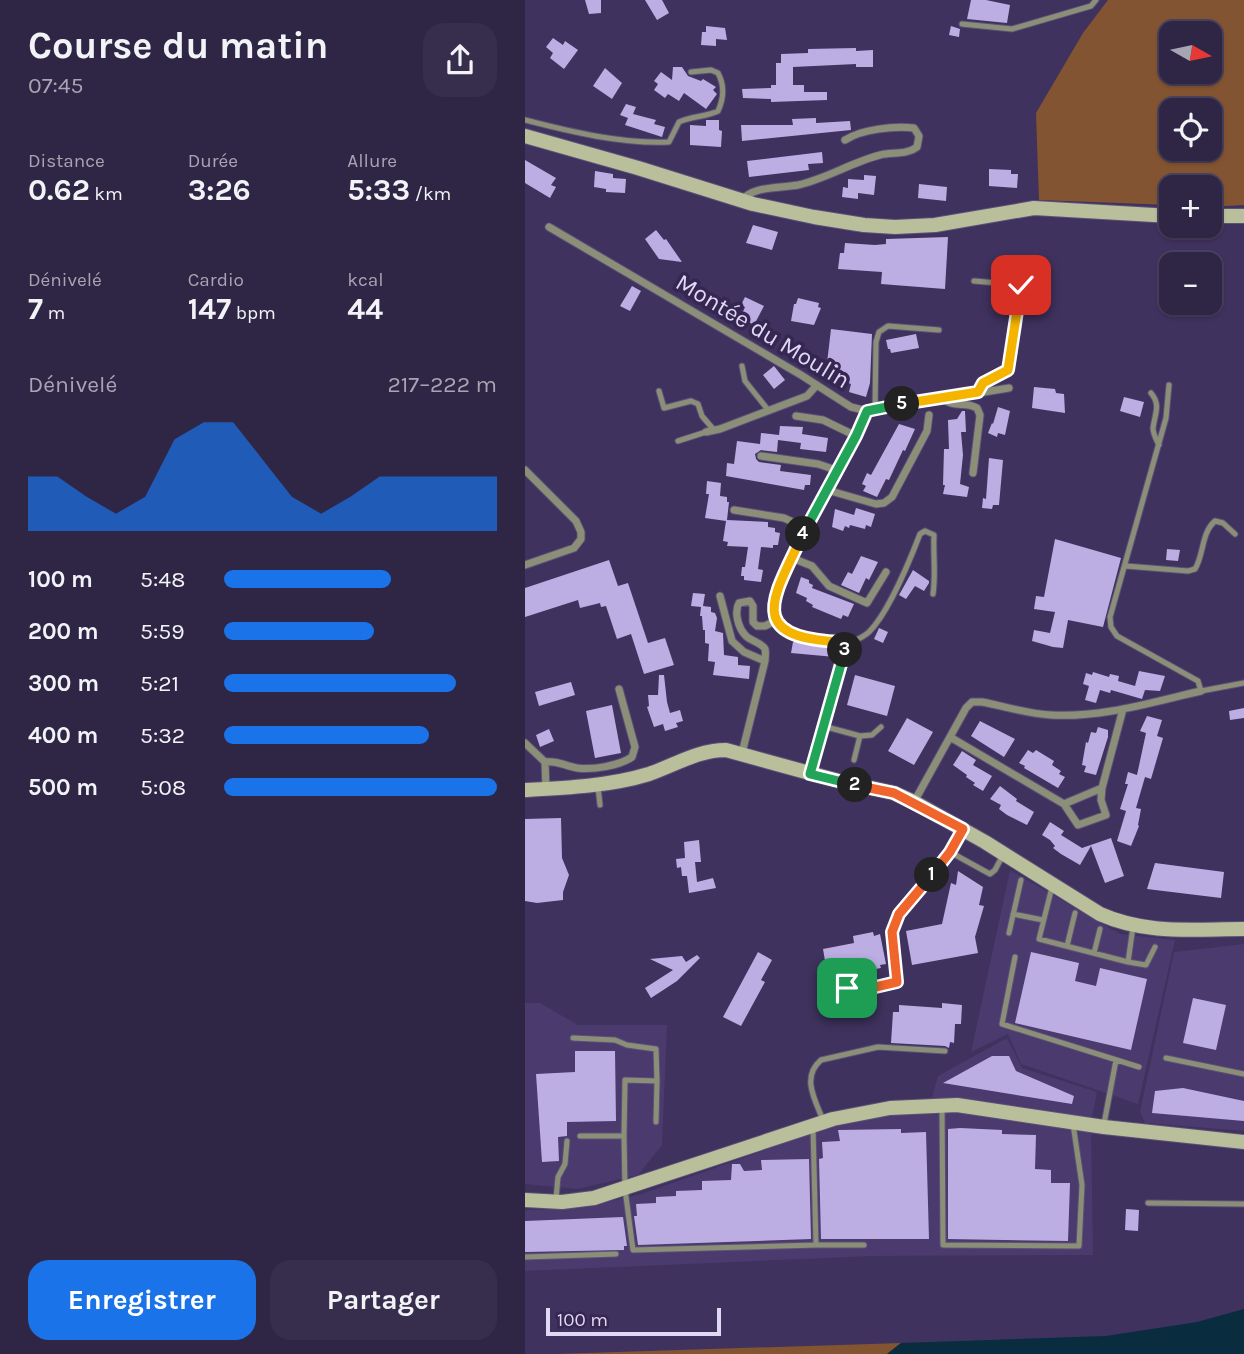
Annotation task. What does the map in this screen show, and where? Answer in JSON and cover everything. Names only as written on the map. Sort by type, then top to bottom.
[{"type":"main road","points":[[525,136],[742,201],[814,217],[895,227],[935,225],[1034,208],[1159,215]]},
{"type":"main road","points":[[1222,216],[1244,216]]},
{"type":"main road","points":[[525,790],[598,784],[650,774],[711,750],[742,753],[810,774],[894,793],[963,829],[1100,914],[1133,927],[1244,929]]},
{"type":"main road","points":[[525,1200],[576,1201],[819,1119],[874,1109],[942,1105],[1104,1127],[1244,1142]]},
{"type":"street","points":[[742,201],[749,193],[801,184],[863,160],[912,150],[917,147],[919,136],[914,128],[906,127],[870,132],[845,141]]},
{"type":"street","name":"Montée du Moulin","points":[[549,227],[851,407],[871,410],[806,528],[775,592],[775,621]]},
{"type":"street","points":[[710,431],[807,396],[817,385]]},
{"type":"street","points":[[871,410],[1009,388]]},
{"type":"street","points":[[940,397],[955,406],[971,405],[977,408],[980,415],[973,473]]},
{"type":"street","points":[[827,489],[876,504],[884,503],[892,497],[927,431],[929,415]]},
{"type":"street","points":[[796,416],[823,420],[856,436]]},
{"type":"street","points":[[761,456],[818,464],[837,470]]},
{"type":"street","points":[[525,470],[576,521],[582,532],[574,548],[525,565]]},
{"type":"street","points":[[734,510],[784,518],[806,528]]},
{"type":"street","points":[[792,558],[812,566],[829,586],[867,603],[886,572]]},
{"type":"street","points":[[719,596],[732,641],[744,652],[765,661]]},
{"type":"street","points":[[742,753],[766,651],[764,646],[743,633],[736,608],[744,600],[750,601],[753,606],[753,622],[757,626],[765,626],[775,621],[802,636],[842,642],[845,645],[810,774]]},
{"type":"street","points":[[545,762],[553,761],[586,768],[625,762],[632,757],[635,747],[619,689]]},
{"type":"street","points":[[914,802],[966,708],[972,702],[1048,715],[1073,716],[1123,709],[1201,691]]},
{"type":"street","points":[[950,737],[1064,804],[1078,825],[1106,815],[1101,800],[1123,709]]},
{"type":"street","points":[[525,743],[545,762],[546,789]]},
{"type":"street","points":[[1064,804],[1103,789]]},
{"type":"lane","points":[[962,24],[1012,29],[1091,6],[1097,0]]},
{"type":"lane","points":[[525,120],[556,129],[631,141],[669,142],[679,122],[698,115],[712,114],[718,111],[722,103],[723,89],[717,73],[711,70],[691,72]]},
{"type":"lane","points":[[978,392],[983,383],[1008,370],[1023,265],[1010,263]]},
{"type":"lane","points":[[975,281],[1021,285]]},
{"type":"lane","points":[[871,410],[879,332],[888,326],[939,330]]},
{"type":"lane","points":[[742,366],[745,381],[769,411]]},
{"type":"lane","points":[[1169,385],[1166,418],[1110,617],[1111,628],[1117,636],[1198,681],[1201,691],[1244,683]]},
{"type":"lane","points":[[659,391],[664,408],[691,401],[698,404],[710,431],[678,441]]},
{"type":"lane","points":[[1151,393],[1157,400],[1152,431],[1159,445]]},
{"type":"lane","points":[[1126,566],[1188,571],[1195,569],[1200,562],[1209,526],[1215,521],[1223,523],[1235,534]]},
{"type":"lane","points":[[845,645],[867,635],[875,625],[907,569],[921,534],[925,531],[934,535],[933,594]]},
{"type":"lane","points":[[823,726],[860,736],[872,735],[881,727]]},
{"type":"lane","points":[[854,760],[860,736]]},
{"type":"lane","points":[[598,784],[600,805]]},
{"type":"lane","points":[[843,975],[847,988],[854,992],[897,982],[892,932],[895,923],[899,914],[950,852],[963,829]]},
{"type":"lane","points":[[950,852],[990,874],[1004,854]]},
{"type":"lane","points":[[1009,933],[1021,880]]},
{"type":"lane","points":[[1052,884],[1039,939],[1146,965],[1155,947]]},
{"type":"lane","points":[[1067,946],[1075,913]]},
{"type":"lane","points":[[1013,914],[1043,920]]},
{"type":"lane","points":[[1128,962],[1133,927]]},
{"type":"lane","points":[[1094,953],[1100,929]]},
{"type":"lane","points":[[1015,957],[1002,1024],[1139,1067]]},
{"type":"lane","points":[[573,1038],[615,1040],[627,1045],[656,1049],[656,1122]]},
{"type":"lane","points":[[816,1245],[819,1119],[810,1085],[814,1066],[830,1056],[891,1046],[945,1051]]},
{"type":"lane","points":[[1166,1058],[1244,1074]]},
{"type":"lane","points":[[1104,1127],[1116,1060]]},
{"type":"lane","points":[[657,1081],[625,1080],[625,1183],[633,1250],[864,1245]]},
{"type":"lane","points":[[942,1105],[943,1245],[1079,1246],[1082,1185],[1073,1122]]},
{"type":"lane","points":[[580,1136],[624,1136]]},
{"type":"lane","points":[[556,1202],[558,1177],[565,1164],[567,1141]]},
{"type":"lane","points":[[1148,1203],[1244,1204]]},
{"type":"lane","points":[[525,1257],[616,1254]]},
{"type":"shaded area","points":[[1108,0],[1244,0],[1244,205],[1222,206],[1222,175],[1159,175],[1159,205],[1039,200],[1036,113],[1083,33]]},
{"type":"shaded area","points":[[1010,870],[1120,934],[1175,940],[1138,1104],[1021,1064],[1008,1034],[971,1052]]},
{"type":"shaded area","points":[[1244,944],[1244,1131],[1145,1123],[1140,1112],[1174,952]]},
{"type":"shaded area","points":[[525,1003],[540,1003],[578,1025],[667,1025],[662,1145],[638,1175],[577,1189],[525,1184]]},
{"type":"shaded area","points":[[1007,1038],[1022,1068],[1097,1092],[1091,1122],[1093,1255],[871,1256],[525,1271],[525,1210],[581,1208],[641,1194],[854,1119],[928,1111],[938,1076]]},
{"type":"shaded area","points":[[901,1343],[887,1354],[556,1354]]},
{"type":"water","points":[[1244,1309],[1244,1354],[887,1354],[901,1343],[1106,1336],[1197,1322]]},
{"type":"building","points":[[585,0],[601,0],[601,13],[589,14]]},
{"type":"building","points":[[645,0],[662,0],[669,13],[657,20]]},
{"type":"building","points":[[971,0],[1010,5],[1007,23],[967,19]]},
{"type":"building","points":[[706,26],[725,28],[727,40],[716,39],[716,46],[701,45],[702,32],[706,32]]},
{"type":"building","points":[[951,26],[960,29],[959,37],[949,35]]},
{"type":"building","points":[[553,38],[563,45],[565,41],[578,50],[564,69],[550,58],[553,53],[546,47]]},
{"type":"building","points":[[856,48],[856,51],[873,50],[873,67],[856,67],[856,64],[793,67],[793,85],[804,85],[804,92],[827,92],[827,100],[771,102],[771,99],[743,98],[742,89],[771,88],[771,85],[776,85],[776,63],[781,63],[781,54],[808,53],[808,49]]},
{"type":"building","points":[[673,67],[682,67],[688,76],[701,81],[703,79],[716,87],[713,90],[717,94],[706,109],[684,93],[679,101],[668,94],[665,98],[654,90],[658,84],[654,81],[661,72],[672,80]]},
{"type":"building","points":[[605,68],[622,83],[612,99],[593,86]]},
{"type":"building","points":[[626,104],[636,107],[633,114],[656,120],[654,124],[665,127],[662,137],[625,125],[628,118],[620,115]]},
{"type":"building","points":[[816,118],[816,123],[850,121],[851,130],[742,141],[741,125],[793,125],[792,119]]},
{"type":"building","points":[[706,120],[719,120],[719,130],[722,131],[721,147],[690,145],[690,125],[706,126]]},
{"type":"building","points":[[822,152],[823,163],[808,164],[809,170],[749,177],[747,161]]},
{"type":"building","points":[[525,160],[556,178],[551,185],[556,187],[550,198],[525,183]]},
{"type":"building","points":[[989,169],[1011,170],[1011,174],[1018,174],[1017,188],[989,186]]},
{"type":"building","points":[[595,171],[613,174],[613,178],[626,179],[625,193],[606,192],[606,189],[594,187]]},
{"type":"building","points":[[864,175],[876,176],[874,195],[858,193],[858,199],[842,197],[843,187],[848,188],[848,179],[864,180]]},
{"type":"building","points":[[919,184],[947,187],[946,201],[918,198]]},
{"type":"building","points":[[753,225],[778,232],[772,250],[746,243]]},
{"type":"building","points":[[656,230],[682,262],[659,259],[645,239]]},
{"type":"building","points":[[948,237],[945,289],[881,284],[882,272],[838,269],[840,253],[844,253],[845,243],[875,245],[886,244],[886,239]]},
{"type":"building","points":[[632,286],[641,291],[630,311],[620,306]]},
{"type":"building","points":[[745,297],[764,306],[754,325],[745,320],[747,316],[742,314],[745,307],[741,305]]},
{"type":"building","points":[[798,298],[819,303],[818,307],[821,308],[814,325],[791,321]]},
{"type":"building","points":[[831,329],[872,334],[870,383],[866,397],[849,392],[851,384],[826,375]]},
{"type":"building","points":[[916,334],[919,348],[891,353],[888,349],[886,340]]},
{"type":"building","points":[[774,366],[785,380],[774,389],[763,375]]},
{"type":"building","points":[[1034,387],[1055,389],[1056,393],[1064,394],[1065,413],[1032,408]]},
{"type":"building","points":[[1124,397],[1144,402],[1140,417],[1120,411]]},
{"type":"building","points":[[998,407],[1010,411],[1005,435],[998,433],[997,437],[988,433]]},
{"type":"building","points":[[962,411],[965,411],[966,432],[961,432],[963,455],[960,484],[969,487],[967,497],[943,494],[944,449],[949,449],[948,420],[957,419]]},
{"type":"building","points":[[899,424],[915,429],[889,480],[886,479],[877,497],[863,491],[866,486],[862,484],[867,473],[871,475]]},
{"type":"building","points":[[780,426],[803,427],[802,434],[828,438],[826,452],[800,449],[801,443],[778,440],[777,452],[761,450],[755,454],[759,462],[781,465],[780,471],[811,475],[810,485],[805,485],[804,490],[726,476],[727,463],[734,464],[737,441],[760,444],[761,433],[779,435]]},
{"type":"building","points":[[989,458],[1003,460],[999,505],[993,505],[992,509],[982,508],[983,498],[986,499]]},
{"type":"building","points":[[707,481],[721,483],[720,496],[727,497],[729,502],[727,520],[768,522],[768,527],[775,528],[775,532],[780,533],[778,545],[773,545],[773,548],[761,547],[758,569],[763,570],[761,582],[744,580],[744,576],[741,576],[748,547],[727,546],[728,542],[723,541],[726,521],[705,518],[709,494],[706,494]]},
{"type":"building","points":[[856,508],[875,514],[871,527],[866,525],[865,529],[850,525],[849,528],[845,526],[843,531],[832,527],[835,509],[854,515]]},
{"type":"building","points":[[1055,539],[1121,558],[1103,627],[1068,620],[1063,648],[1032,641],[1034,630],[1050,633],[1055,612],[1034,609],[1036,596],[1044,597]]},
{"type":"building","points":[[1167,549],[1180,550],[1178,561],[1166,560]]},
{"type":"building","points":[[861,556],[878,562],[859,593],[841,585],[848,572],[852,574]]},
{"type":"building","points":[[609,560],[618,586],[628,583],[648,643],[665,638],[674,665],[644,674],[631,634],[617,639],[606,606],[601,607],[600,603],[580,608],[578,600],[525,617],[525,588]]},
{"type":"building","points":[[913,570],[929,583],[924,591],[915,586],[906,599],[899,595]]},
{"type":"building","points":[[801,577],[809,580],[812,588],[854,604],[848,617],[843,615],[841,619],[812,607],[813,605],[806,601],[807,598],[796,593]]},
{"type":"building","points":[[693,593],[705,594],[703,606],[711,607],[711,612],[715,613],[717,618],[715,631],[723,633],[724,655],[738,657],[738,665],[750,666],[749,679],[713,675],[715,662],[708,661],[709,644],[705,643],[701,607],[691,606]]},
{"type":"building","points":[[879,628],[888,632],[883,643],[874,639]]},
{"type":"building","points":[[793,642],[838,648],[835,657],[791,653]]},
{"type":"building","points":[[1139,671],[1165,676],[1160,691],[1145,690],[1142,699],[1111,690],[1110,693],[1100,690],[1096,703],[1085,700],[1089,686],[1083,684],[1086,673],[1119,676],[1118,681],[1135,686]]},
{"type":"building","points":[[659,675],[664,675],[670,713],[680,710],[683,721],[676,723],[678,727],[665,731],[663,724],[654,727],[647,707],[648,695],[658,695]]},
{"type":"building","points":[[855,675],[895,686],[887,716],[847,705]]},
{"type":"building","points":[[571,682],[575,695],[539,706],[535,692]]},
{"type":"building","points":[[612,705],[621,753],[595,758],[586,711]]},
{"type":"building","points":[[1244,708],[1244,718],[1230,720],[1229,711]]},
{"type":"building","points":[[1147,716],[1162,720],[1157,736],[1163,738],[1151,779],[1145,777],[1136,808],[1141,809],[1139,826],[1131,846],[1117,841],[1126,811],[1120,809],[1128,784],[1125,784],[1128,772],[1137,775],[1146,733],[1140,731]]},
{"type":"building","points":[[907,718],[933,732],[914,765],[888,751]]},
{"type":"building","points":[[980,721],[1015,739],[1004,757],[971,736]]},
{"type":"building","points":[[1098,727],[1108,730],[1108,737],[1096,775],[1084,772],[1086,766],[1082,765],[1086,742],[1088,743],[1091,732],[1096,733]]},
{"type":"building","points":[[549,729],[554,741],[540,747],[536,735]]},
{"type":"building","points":[[1028,750],[1033,753],[1036,750],[1054,761],[1052,765],[1065,777],[1058,788],[1019,763]]},
{"type":"building","points":[[962,751],[976,760],[973,765],[992,776],[983,791],[953,765]]},
{"type":"building","points":[[1000,786],[1017,799],[1016,801],[1034,812],[1027,825],[1007,815],[999,809],[1001,805],[990,799]]},
{"type":"building","points":[[561,818],[562,858],[569,875],[563,900],[537,903],[525,901],[525,819]]},
{"type":"building","points":[[1050,822],[1064,831],[1061,835],[1082,848],[1111,838],[1124,876],[1105,883],[1091,846],[1080,865],[1061,854],[1053,848],[1055,846],[1050,840],[1042,835]]},
{"type":"building","points":[[699,840],[701,862],[695,862],[697,882],[713,878],[716,888],[689,893],[687,876],[682,876],[676,859],[685,858],[684,842]]},
{"type":"building","points":[[1155,863],[1224,872],[1221,898],[1147,889]]},
{"type":"building","points":[[958,871],[983,887],[979,905],[984,906],[975,937],[978,953],[912,965],[906,931],[942,924],[951,883],[956,885]]},
{"type":"building","points":[[873,932],[874,936],[880,934],[886,964],[880,965],[881,968],[848,974],[842,970],[838,976],[828,978],[823,949],[854,943],[853,936]]},
{"type":"building","points":[[758,952],[772,960],[761,980],[765,982],[741,1026],[723,1017]]},
{"type":"building","points":[[1031,952],[1079,963],[1075,981],[1096,986],[1100,968],[1147,979],[1131,1050],[1015,1023]]},
{"type":"building","points":[[697,955],[700,958],[677,981],[651,998],[645,988],[673,970],[650,959],[682,956],[686,962]]},
{"type":"building","points":[[1193,998],[1226,1005],[1216,1050],[1183,1043]]},
{"type":"building","points":[[942,1003],[962,1005],[961,1024],[955,1024],[954,1043],[950,1042],[949,1048],[891,1043],[893,1012],[899,1012],[899,1005],[942,1008]]},
{"type":"building","points":[[575,1051],[615,1051],[616,1121],[567,1122],[567,1136],[558,1137],[559,1161],[542,1162],[536,1074],[575,1072]]},
{"type":"building","points":[[992,1056],[1009,1056],[1016,1071],[1074,1096],[1072,1104],[943,1083]]},
{"type":"building","points":[[1183,1088],[1244,1101],[1244,1121],[1152,1113],[1155,1091]]},
{"type":"building","points":[[901,1129],[901,1133],[926,1132],[929,1239],[821,1239],[819,1159],[823,1158],[822,1142],[840,1141],[838,1130]]},
{"type":"building","points":[[948,1129],[1002,1130],[1002,1134],[1036,1135],[1035,1169],[1051,1170],[1051,1183],[1070,1183],[1068,1241],[948,1239]]},
{"type":"building","points":[[809,1159],[811,1239],[638,1245],[634,1216],[637,1216],[636,1204],[656,1203],[656,1197],[676,1196],[676,1191],[702,1190],[702,1181],[731,1180],[732,1164],[740,1164],[744,1171],[762,1170],[761,1160]]},
{"type":"building","points":[[1126,1209],[1139,1210],[1138,1231],[1125,1230]]},
{"type":"building","points":[[623,1217],[627,1246],[624,1246],[624,1250],[525,1252],[525,1221]]},
{"type":"route","points":[[847,988],[854,992],[897,982],[892,939],[895,923],[899,914],[945,860],[963,829],[894,793],[810,774],[845,645],[842,642],[793,633],[775,621],[775,592],[867,411],[978,392],[983,383],[1008,370],[1021,285]]}]
